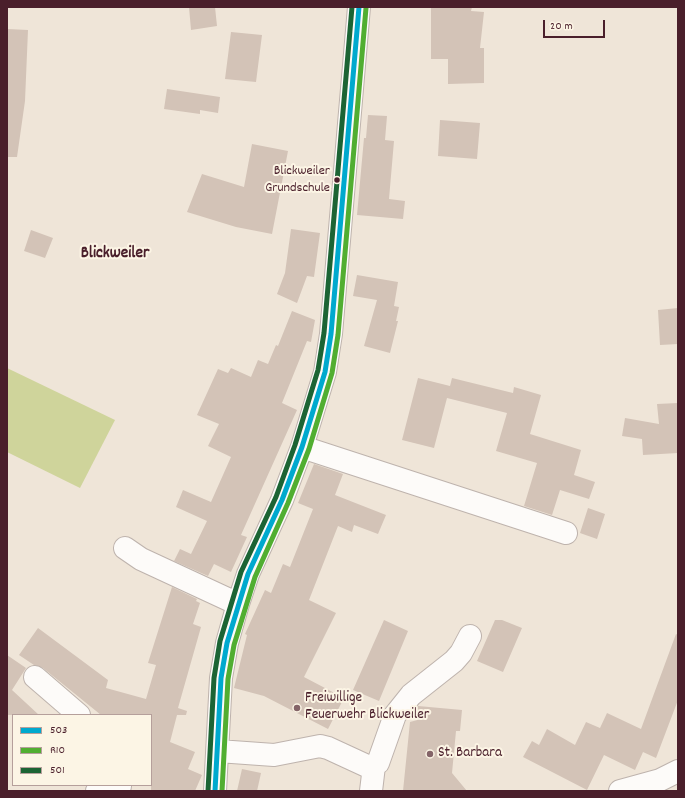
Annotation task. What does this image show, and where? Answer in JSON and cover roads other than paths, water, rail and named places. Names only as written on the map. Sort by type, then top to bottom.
[{"type":"street","points":[[215,791],[221,678],[227,644],[238,604],[302,447],[325,372],[331,334],[359,7]]},
{"type":"street","points":[[302,447],[566,533]]},
{"type":"street","points":[[125,548],[141,560],[238,604]]},
{"type":"street","points":[[218,751],[274,755],[320,746],[328,748],[367,766],[374,766],[378,763],[395,715],[411,695],[454,661],[461,653],[470,636]]},
{"type":"street","points":[[35,677],[78,714]]},
{"type":"street","points":[[372,791],[374,766]]},
{"type":"street","points":[[620,791],[660,780],[678,772]]},
{"type":"street","points":[[97,791],[120,787]]},
{"type":"place","name":"Blickweiler Grundschule","points":[[337,180]]},
{"type":"place","name":"Freiwillige Feuerwehr Blickweiler","points":[[297,708]]},
{"type":"place","name":"St. Barbara","points":[[430,754]]},
{"type":"district","name":"Blickweiler","points":[[115,255]]}]
